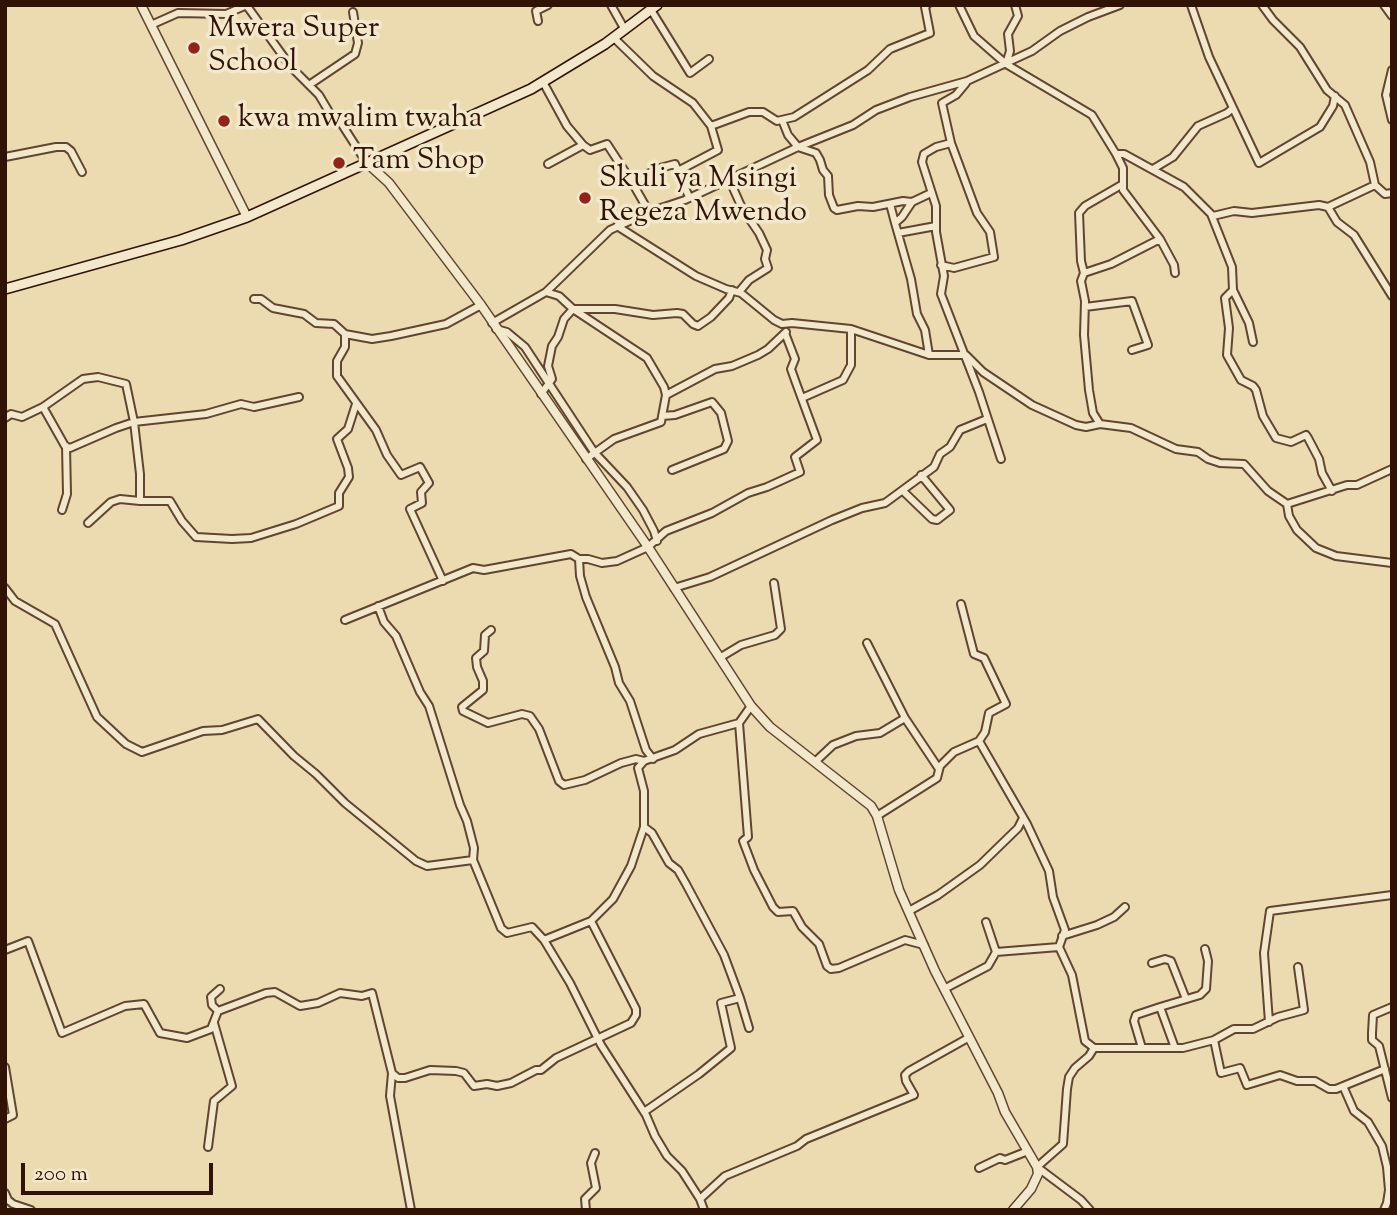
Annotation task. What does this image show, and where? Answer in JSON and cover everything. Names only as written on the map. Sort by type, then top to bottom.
[{"type":"main road","points":[[5,289],[181,240],[247,217],[543,82],[614,38],[654,8]]},
{"type":"street","points":[[538,21],[536,11],[548,5]]},
{"type":"street","points":[[611,5],[625,30]]},
{"type":"street","points":[[711,126],[749,112],[763,112],[777,121],[794,117],[858,78],[890,49],[930,33],[925,7],[927,5]]},
{"type":"street","points":[[960,5],[974,36],[1006,64],[1092,115],[1124,168],[1123,190],[1160,239],[1174,265],[1175,273]]},
{"type":"street","points":[[1006,64],[1010,51],[1008,34],[1018,16],[1015,5]]},
{"type":"street","points":[[494,326],[546,292],[603,236],[617,226],[853,125],[876,110],[967,81],[1006,64],[1032,51],[1060,31],[1120,5]]},
{"type":"street","points":[[1191,5],[1209,57],[1259,163],[1320,127],[1333,106],[1335,96]]},
{"type":"street","points":[[1262,5],[1273,20],[1293,38],[1327,90],[1345,105],[1370,162],[1375,185],[1385,194],[1392,193]]},
{"type":"street","points":[[1384,5],[1392,16]]},
{"type":"street","points":[[142,6],[247,217]]},
{"type":"street","points":[[151,25],[178,13],[226,14],[247,6],[291,67],[319,95],[335,122],[341,123],[366,162],[388,183],[481,305],[648,547],[722,657],[751,706],[770,726],[871,806],[877,816],[899,890],[944,989],[998,1093],[1005,1112],[1037,1167],[1038,1174],[1031,1189],[1013,1210]]},
{"type":"street","points":[[654,8],[690,73],[709,59]]},
{"type":"street","points":[[309,85],[355,54],[358,43],[353,12]]},
{"type":"street","points":[[614,38],[653,76],[693,103],[711,126],[718,150],[678,171]]},
{"type":"street","points":[[1392,70],[1386,95],[1392,120]]},
{"type":"street","points":[[942,103],[956,95],[967,81]]},
{"type":"street","points":[[543,82],[567,126],[583,145],[590,150],[607,144],[649,212]]},
{"type":"street","points":[[930,91],[936,100],[942,103]]},
{"type":"street","points":[[942,103],[951,143],[977,213],[990,232],[994,257],[954,268],[942,265]]},
{"type":"street","points":[[1153,169],[1172,157],[1198,126],[1233,108]]},
{"type":"street","points":[[782,120],[797,147],[816,153],[828,176],[829,195],[837,210],[912,202]]},
{"type":"street","points":[[951,143],[936,147],[925,154],[922,162],[936,206],[944,285],[941,294],[966,355],[1001,459]]},
{"type":"street","points":[[548,164],[583,145]]},
{"type":"street","points":[[5,157],[66,147],[82,172]]},
{"type":"street","points":[[1116,154],[1124,154],[1184,187],[1210,214],[1232,267],[1233,290],[1249,323],[1253,342]]},
{"type":"street","points":[[633,184],[656,169],[673,164],[689,197]]},
{"type":"street","points":[[541,394],[552,379],[548,366],[549,354],[563,327],[564,319],[573,309],[615,309],[653,315],[677,313],[683,314],[692,324],[698,326],[749,280],[768,268],[765,243],[742,208],[729,178]]},
{"type":"street","points":[[1100,424],[1093,413],[1089,390],[1079,213],[1085,206],[1122,184]]},
{"type":"street","points":[[1210,214],[1213,216],[1234,211],[1252,213],[1319,205],[1328,207],[1375,185]]},
{"type":"street","points":[[895,223],[912,202],[931,193]]},
{"type":"street","points":[[890,204],[917,314],[925,330],[929,355]]},
{"type":"street","points":[[1328,207],[1337,222],[1354,235],[1392,296]]},
{"type":"street","points":[[617,226],[696,276],[747,296],[782,324],[850,329],[929,355],[966,355],[983,372],[1032,405],[1076,425],[1086,427],[1100,424],[1131,428],[1176,449],[1198,452],[1220,463],[1244,464],[1268,491],[1287,504],[1289,516],[1297,530],[1316,548],[1336,556],[1392,563]]},
{"type":"street","points":[[898,233],[936,226]]},
{"type":"street","points":[[1084,273],[1111,264],[1160,239]]},
{"type":"street","points":[[1233,290],[1224,298],[1229,328],[1227,355],[1241,380],[1256,390],[1264,416],[1276,438],[1291,442],[1306,435],[1320,458],[1322,472],[1332,491]]},
{"type":"street","points":[[546,292],[559,296],[573,309],[648,358],[666,395],[661,422],[614,439],[586,458]]},
{"type":"street","points":[[254,299],[261,299],[273,308],[304,314],[316,323],[334,324],[345,334],[372,339],[446,324],[481,305]]},
{"type":"street","points":[[1084,307],[1132,301],[1147,345],[1132,350]]},
{"type":"street","points":[[666,395],[715,369],[732,366],[758,355],[785,333],[788,324]]},
{"type":"street","points":[[494,326],[507,332],[525,347],[594,452],[627,487],[643,510],[657,541]]},
{"type":"street","points":[[802,398],[843,380],[851,365],[850,329]]},
{"type":"street","points":[[345,620],[473,568],[484,570],[571,554],[579,559],[601,563],[617,561],[648,547],[666,531],[800,472],[795,457],[817,440],[792,369],[795,359],[785,333]]},
{"type":"street","points":[[345,334],[345,347],[337,360],[337,376],[376,430],[401,475],[419,467],[429,483],[421,492],[422,503],[410,509],[443,581]]},
{"type":"street","points":[[5,418],[11,414],[22,417],[43,407],[83,379],[97,377],[126,384],[134,422],[140,502]]},
{"type":"street","points":[[66,446],[70,448],[79,445],[134,422],[206,414],[241,404],[254,407],[299,397]]},
{"type":"street","points":[[662,416],[675,415],[712,402],[721,413],[728,441],[724,449],[672,470]]},
{"type":"street","points":[[88,523],[111,502],[120,499],[140,502],[170,501],[196,537],[251,538],[296,524],[339,506],[339,493],[349,477],[337,439],[348,429],[356,404]]},
{"type":"street","points":[[43,407],[66,446],[67,494],[62,510]]},
{"type":"street","points":[[674,588],[710,577],[824,523],[862,508],[885,503],[934,467],[940,454],[950,447],[960,430],[987,419]]},
{"type":"street","points":[[1287,504],[1347,485],[1357,485],[1392,468]]},
{"type":"street","points":[[903,491],[932,519],[937,520],[950,510],[921,475]]},
{"type":"street","points":[[579,559],[586,597],[619,683],[630,701],[646,750],[653,759]]},
{"type":"street","points":[[722,657],[740,645],[775,635],[781,629],[774,583]]},
{"type":"street","points":[[5,588],[15,601],[55,624],[97,717],[126,744],[142,752],[203,731],[222,730],[258,719],[345,803],[416,861],[427,866],[474,860]]},
{"type":"street","points":[[877,816],[937,778],[939,769],[954,752],[979,741],[985,732],[989,713],[1006,704],[984,659],[974,654],[961,604]]},
{"type":"street","points":[[378,606],[384,622],[396,636],[420,692],[429,706],[467,821],[474,848],[474,860],[501,928],[508,933],[532,927],[544,940],[667,1156],[682,1171],[701,1199],[704,1210]]},
{"type":"street","points":[[491,630],[485,635],[484,651],[476,658],[483,690],[462,707],[463,711],[488,723],[522,714],[530,716],[540,729],[559,781],[564,785],[585,780],[621,763],[636,759],[653,759],[676,750],[699,734],[739,723],[751,706]]},
{"type":"street","points":[[867,643],[905,718],[939,769]]},
{"type":"street","points":[[816,761],[833,745],[856,736],[880,733],[905,718]]},
{"type":"street","points":[[739,723],[748,837],[743,841],[773,907],[778,912],[793,911],[802,927],[819,944],[827,966],[831,969],[905,940],[924,945]]},
{"type":"street","points":[[979,741],[1023,818],[1049,871],[1053,897],[1065,930],[1059,947],[1072,975],[1085,1041],[1094,1048],[1183,1048],[1214,1040],[1234,1030],[1254,1029],[1278,1017],[1304,1010],[1298,967]]},
{"type":"street","points":[[544,940],[591,922],[613,899],[631,866],[644,827],[644,790],[638,768],[644,761]]},
{"type":"street","points":[[909,911],[938,895],[980,865],[1018,828],[1023,818]]},
{"type":"street","points":[[644,827],[652,833],[669,863],[678,870],[686,884],[723,955],[749,1028]]},
{"type":"street","points":[[1269,1022],[1264,953],[1269,913],[1275,909],[1392,895]]},
{"type":"street","points":[[1062,936],[1097,925],[1125,907]]},
{"type":"street","points":[[392,1073],[398,1078],[405,1078],[430,1070],[456,1071],[464,1073],[474,1086],[498,1086],[541,1070],[556,1058],[631,1023],[636,1009],[591,922]]},
{"type":"street","points":[[944,989],[988,966],[996,951],[986,922]]},
{"type":"street","points":[[5,950],[27,941],[62,1032],[125,1006],[144,1003],[160,1033],[187,1038],[211,1029],[218,1011],[266,993],[275,992],[300,1006],[340,993],[354,996],[372,993],[392,1073],[390,1096],[411,1210]]},
{"type":"street","points":[[996,951],[1059,947]]},
{"type":"street","points":[[1142,1048],[1134,1021],[1136,1016],[1200,995],[1206,989],[1208,961],[1205,949]]},
{"type":"street","points":[[1152,963],[1166,959],[1171,961],[1186,999]]},
{"type":"street","points":[[218,1011],[214,1010],[211,997],[220,989]]},
{"type":"street","points":[[644,1112],[731,1048],[721,1003],[740,998]]},
{"type":"street","points":[[1160,1007],[1175,1048]]},
{"type":"street","points":[[1392,1007],[1373,1014],[1372,1040],[1379,1046],[1392,1098]]},
{"type":"street","points":[[208,1147],[214,1101],[232,1086],[214,1021]]},
{"type":"street","points":[[701,1199],[725,1176],[797,1146],[806,1139],[914,1095],[905,1075],[968,1038]]},
{"type":"street","points":[[1214,1040],[1221,1073],[1240,1068],[1247,1085],[1280,1075],[1297,1081],[1315,1081],[1329,1089],[1385,1069]]},
{"type":"street","points":[[1037,1167],[1063,1144],[1069,1077],[1094,1048]]},
{"type":"street","points":[[5,1068],[13,1115],[5,1119]]},
{"type":"street","points":[[1343,1086],[1354,1111],[1368,1122],[1382,1146],[1389,1190],[1384,1210]]},
{"type":"street","points":[[979,1168],[1000,1158],[1005,1160],[1028,1151]]},
{"type":"street","points":[[586,1210],[585,1199],[596,1188],[591,1163],[595,1153]]},
{"type":"street","points":[[1037,1167],[1090,1210]]},
{"type":"street","points":[[5,1193],[13,1203],[31,1210]]},
{"type":"place","name":"Mwera Super School","points":[[194,48]]},
{"type":"place","name":"kwa mwalim twaha","points":[[224,121]]},
{"type":"place","name":"Tam Shop","points":[[339,163]]},
{"type":"place","name":"Skuli ya Msingi Regeza Mwendo","points":[[585,198]]}]
